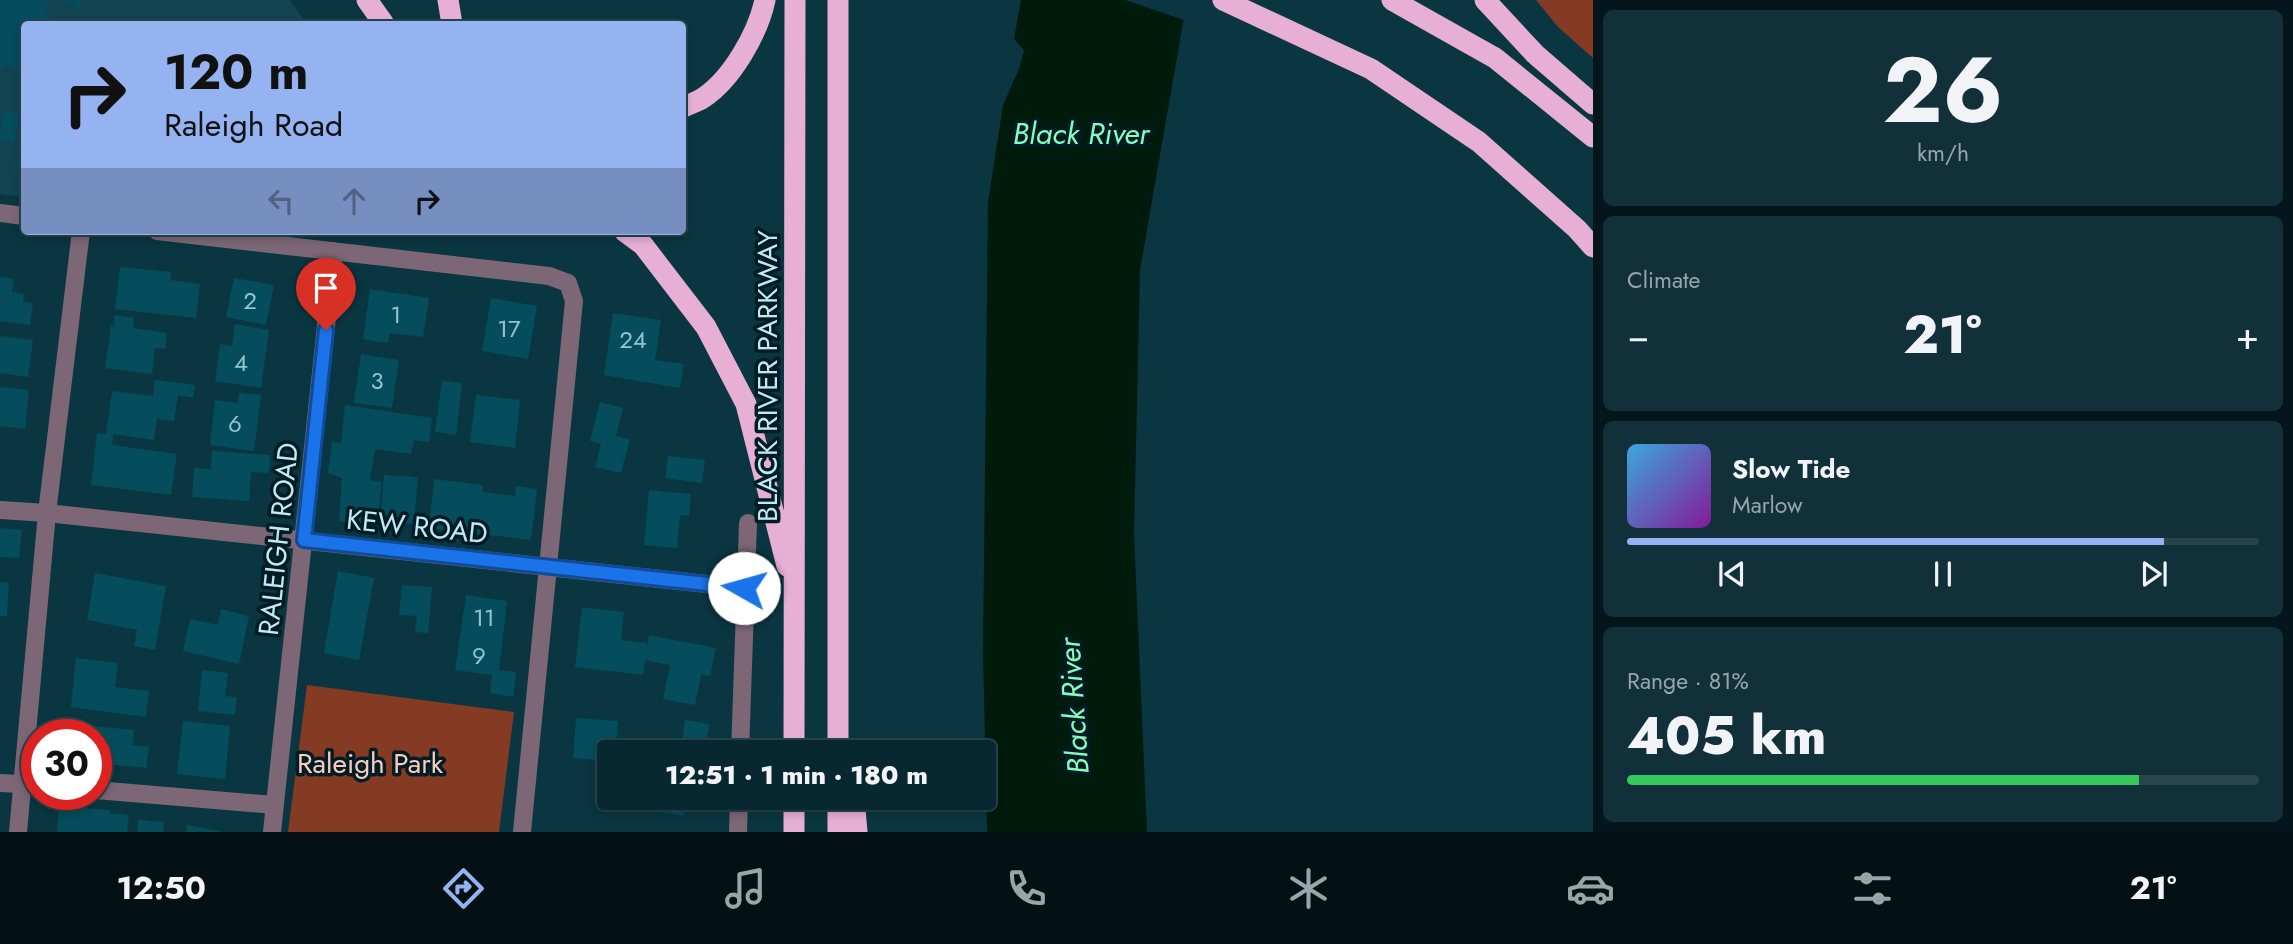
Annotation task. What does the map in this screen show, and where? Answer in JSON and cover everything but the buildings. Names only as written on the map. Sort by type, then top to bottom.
[{"type":"highway","points":[[367,0],[382,21]]},
{"type":"highway","points":[[448,0],[452,21]]},
{"type":"highway","points":[[686,106],[704,97],[738,62],[761,19],[765,0]]},
{"type":"highway","name":"BLACK RIVER PARKWAY","points":[[794,740],[795,0]]},
{"type":"highway","points":[[838,0],[838,740]]},
{"type":"highway","points":[[1223,0],[1382,76],[1479,142],[1577,229],[1593,247]]},
{"type":"highway","points":[[1392,0],[1495,58],[1593,136]]},
{"type":"highway","points":[[1485,0],[1535,54],[1593,104]]},
{"type":"highway","points":[[630,235],[643,245],[706,327],[746,404],[772,515],[794,592]]},
{"type":"highway","points":[[838,618],[849,740]]},
{"type":"highway","points":[[794,810],[794,832]]},
{"type":"highway","points":[[838,810],[838,832]]},
{"type":"highway","points":[[855,810],[857,832]]},
{"type":"street","points":[[0,213],[21,216]]},
{"type":"street","points":[[33,719],[47,513],[81,235]]},
{"type":"street","points":[[230,235],[266,237],[334,251],[550,276],[568,283],[575,301],[522,832]]},
{"type":"street","name":"RALEIGH ROAD","points":[[272,832],[334,251]]},
{"type":"street","name":"KEW ROAD","points":[[0,510],[744,588]]},
{"type":"street","points":[[740,740],[748,523]]},
{"type":"street","points":[[0,783],[21,784]]},
{"type":"street","points":[[112,791],[275,805]]},
{"type":"street","points":[[18,832],[23,810]]},
{"type":"street","points":[[738,832],[739,810]]},
{"type":"shaded area","points":[[0,0],[290,0],[305,21],[21,21],[21,197],[0,194]]},
{"type":"green space","points":[[1536,0],[1593,0],[1593,58],[1558,27]]},
{"type":"green space","name":"Raleigh Park","points":[[307,685],[514,712],[499,832],[288,832]]},
{"type":"water","name":"Black River","points":[[1021,0],[1187,0],[1140,270],[1134,534],[1147,832],[987,832],[987,810],[996,810],[996,740],[985,740],[983,650],[988,203],[1003,105],[1019,69],[1024,50],[1014,39]]},
{"type":"pier","points":[[1125,0],[1191,0],[1187,21]]},
{"type":"route","points":[[326,330],[304,540],[744,588]]}]
